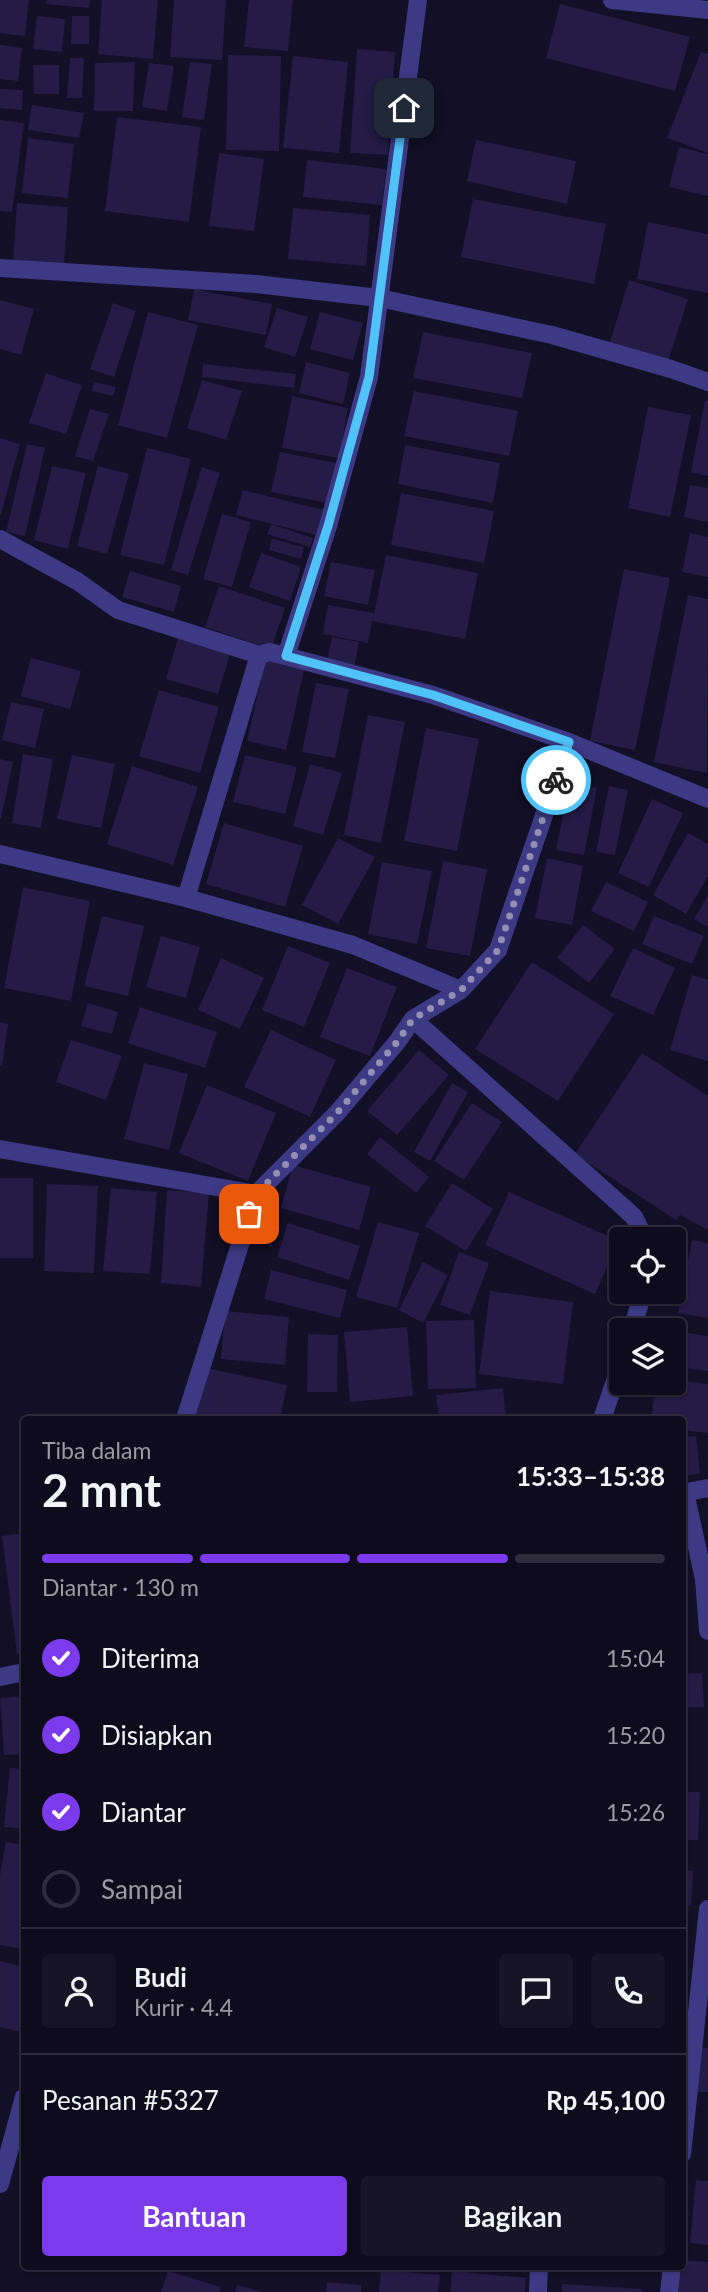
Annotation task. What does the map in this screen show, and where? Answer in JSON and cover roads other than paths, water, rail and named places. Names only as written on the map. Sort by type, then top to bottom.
[{"type":"street","points":[[286,656],[328,526],[369,377],[418,0]]},
{"type":"street","points":[[612,0],[708,10]]},
{"type":"street","points":[[0,268],[256,284],[379,298],[552,335],[708,382]]},
{"type":"street","points":[[0,538],[77,581],[118,610],[259,655],[270,652],[433,695],[569,742],[708,799]]},
{"type":"street","points":[[186,898],[259,655]]},
{"type":"street","points":[[186,1416],[256,1194],[337,1113],[413,1019],[461,990],[498,950],[569,742]]},
{"type":"street","points":[[0,854],[186,898],[353,945],[461,990]]},
{"type":"street","points":[[413,1019],[634,1217],[639,1227]]},
{"type":"street","points":[[0,1149],[256,1194]]},
{"type":"street","points":[[604,1416],[611,1395]]},
{"type":"street","points":[[686,1492],[708,1488]]},
{"type":"street","points":[[686,1501],[704,1579],[708,1631]]},
{"type":"street","points":[[0,1677],[21,1673]]},
{"type":"street","points":[[686,2116],[708,1909]]},
{"type":"street","points":[[0,2183],[21,2108]]},
{"type":"street","points":[[538,2292],[539,2270]]},
{"type":"street","points":[[669,2292],[672,2270]]}]
